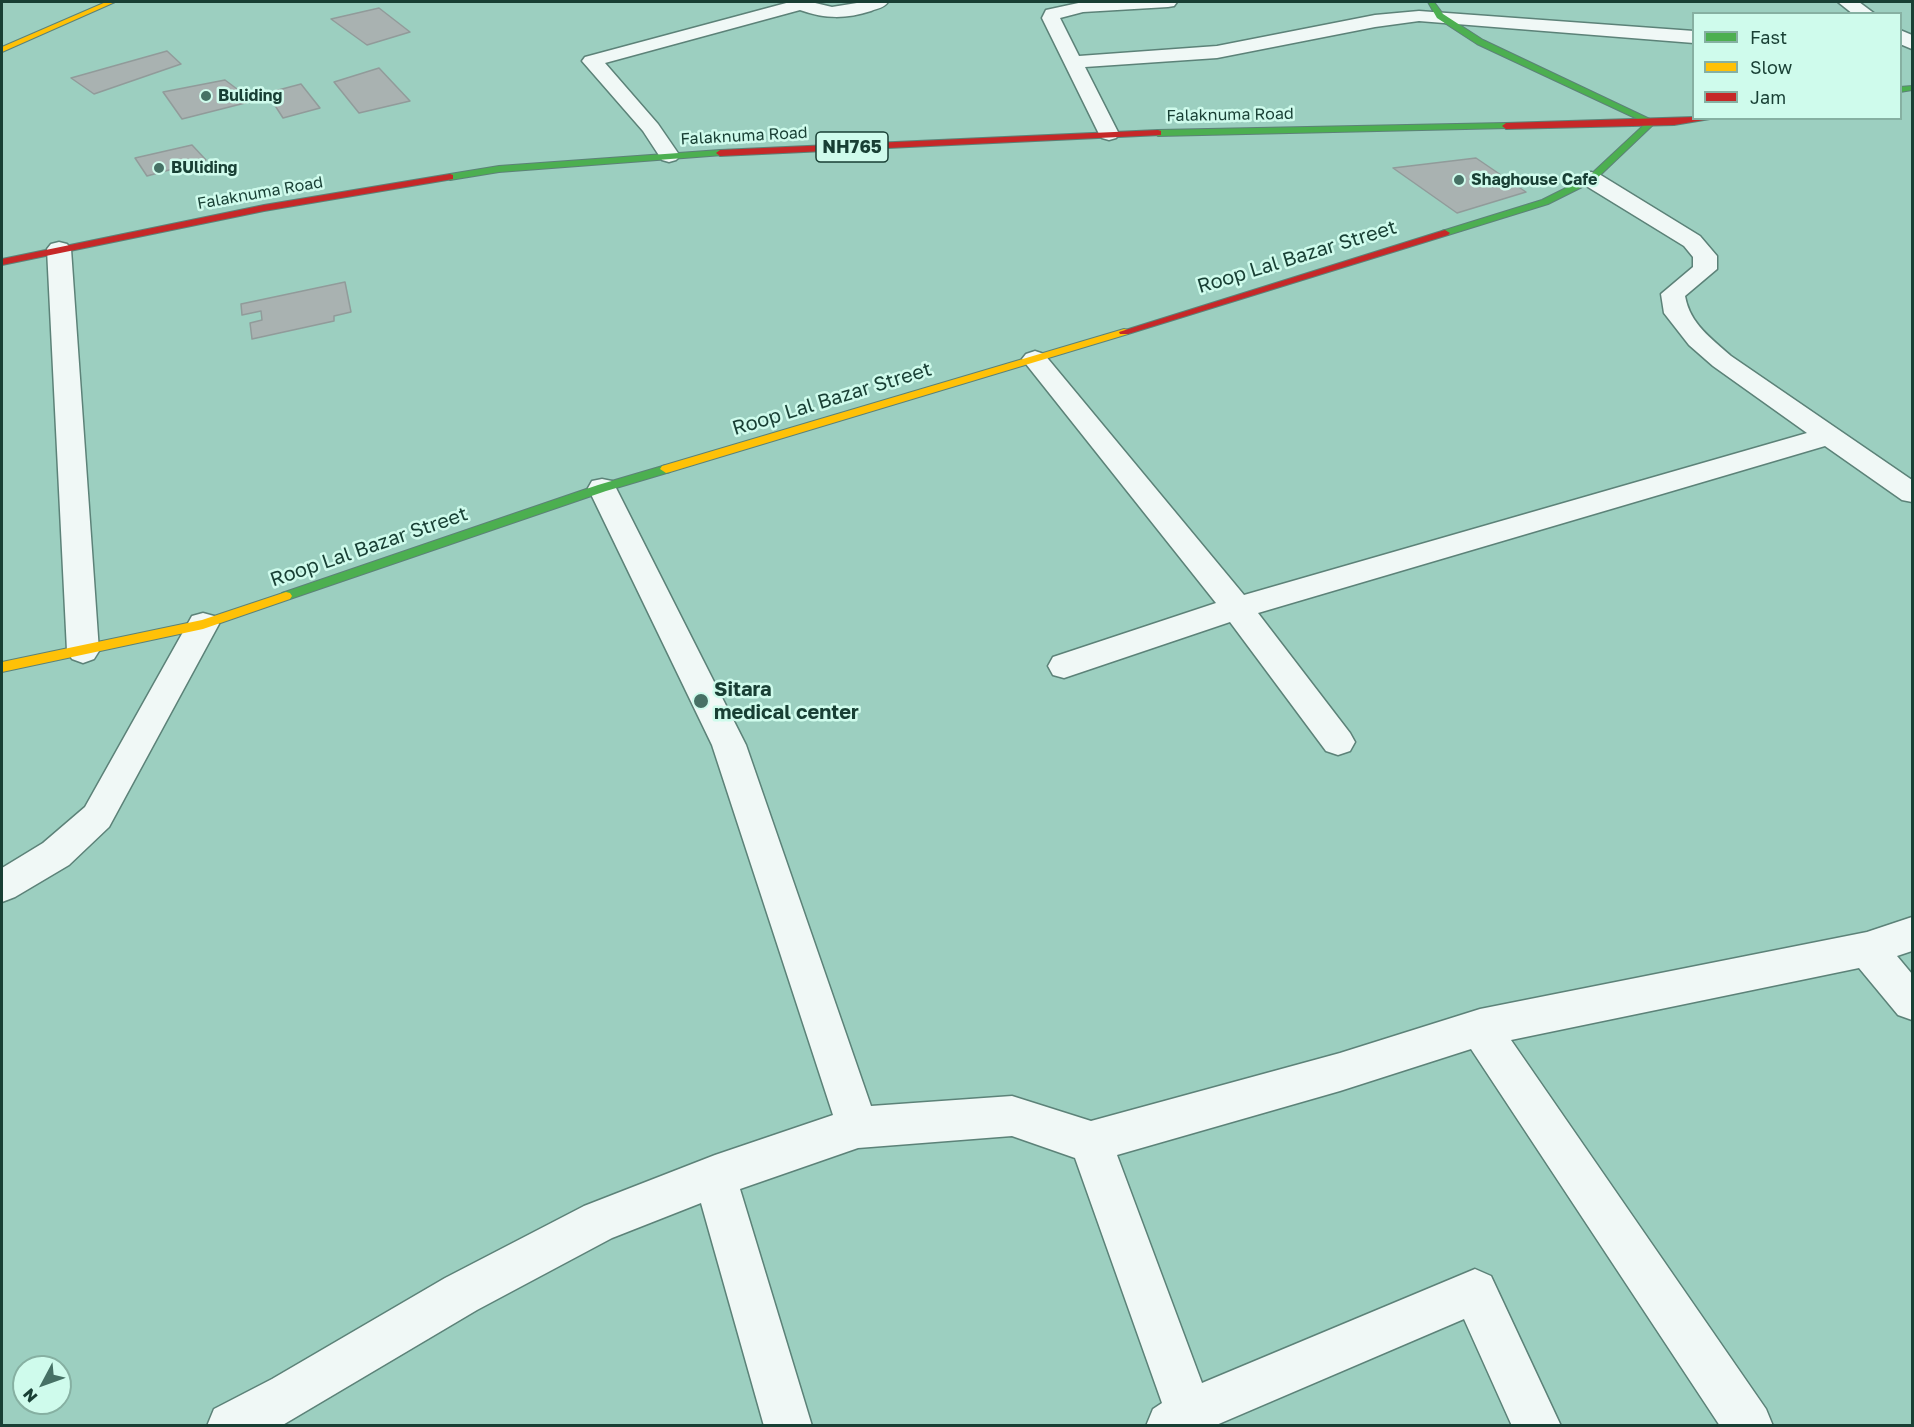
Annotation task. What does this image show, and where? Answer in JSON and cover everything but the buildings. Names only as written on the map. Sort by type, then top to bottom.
[{"type":"main road","points":[[2,50],[111,2]]},
{"type":"main road","points":[[1436,9],[1480,42],[1652,122]]},
{"type":"main road","name":"Falaknuma Road","points":[[2,262],[264,207],[499,169],[669,156],[1109,134],[1692,119]]},
{"type":"main road","name":"Roop Lal Bazar Street","points":[[2,667],[203,624],[602,488],[1035,359],[1545,202],[1591,179],[1652,122]]},
{"type":"street","points":[[669,156],[651,128],[592,61],[801,3],[828,14],[879,2]]},
{"type":"street","points":[[1109,134],[1051,18],[1055,12],[1083,7],[1168,2]]},
{"type":"street","points":[[1847,2],[1863,12]]},
{"type":"street","points":[[1073,62],[1217,52],[1436,9],[1692,37]]},
{"type":"street","points":[[1591,179],[1692,241],[1705,256],[1705,269],[1673,294],[1676,313],[1698,340],[1722,361],[1912,493]]},
{"type":"street","points":[[59,249],[83,651]]},
{"type":"street","points":[[1035,359],[1237,608],[1338,742]]},
{"type":"street","points":[[1064,666],[1237,608],[1827,436]]},
{"type":"street","points":[[602,488],[729,745],[858,1127]]},
{"type":"street","points":[[2,886],[56,854],[97,817],[203,624]]},
{"type":"street","points":[[231,1425],[291,1411],[461,1294],[599,1221],[715,1176],[858,1127],[1012,1116],[1091,1142],[1340,1071],[1480,1028],[1867,949],[1912,934]]},
{"type":"street","points":[[1867,949],[1912,1002]]},
{"type":"street","points":[[1480,1028],[1749,1425]]},
{"type":"street","points":[[1091,1142],[1180,1418],[1475,1292],[1537,1425]]},
{"type":"street","points":[[715,1176],[788,1425]]},
{"type":"traffic: fast","points":[[1431,2],[1440,16],[1480,42],[1652,122],[1591,179],[1545,202],[1445,233]]},
{"type":"traffic: fast","points":[[1902,90],[1912,88]]},
{"type":"traffic: fast","points":[[1158,133],[1506,126]]},
{"type":"traffic: fast","points":[[450,177],[499,169],[720,153]]},
{"type":"traffic: fast","points":[[286,596],[602,488],[666,469]]},
{"type":"traffic: slow","points":[[2,50],[111,2]]},
{"type":"traffic: slow","points":[[666,469],[1124,332]]},
{"type":"traffic: slow","points":[[2,667],[203,624],[286,596]]},
{"type":"traffic: jam","points":[[1506,126],[1693,120]]},
{"type":"traffic: jam","points":[[720,153],[1158,133]]},
{"type":"traffic: jam","points":[[2,262],[264,208],[450,177]]},
{"type":"traffic: jam","points":[[1124,332],[1445,233]]},
{"type":"place","name":"Buliding","points":[[206,96]]},
{"type":"place","name":"BUliding","points":[[159,168]]},
{"type":"place","name":"Shaghouse Cafe","points":[[1459,180]]},
{"type":"place","name":"Sitara medical center","points":[[701,701]]}]
